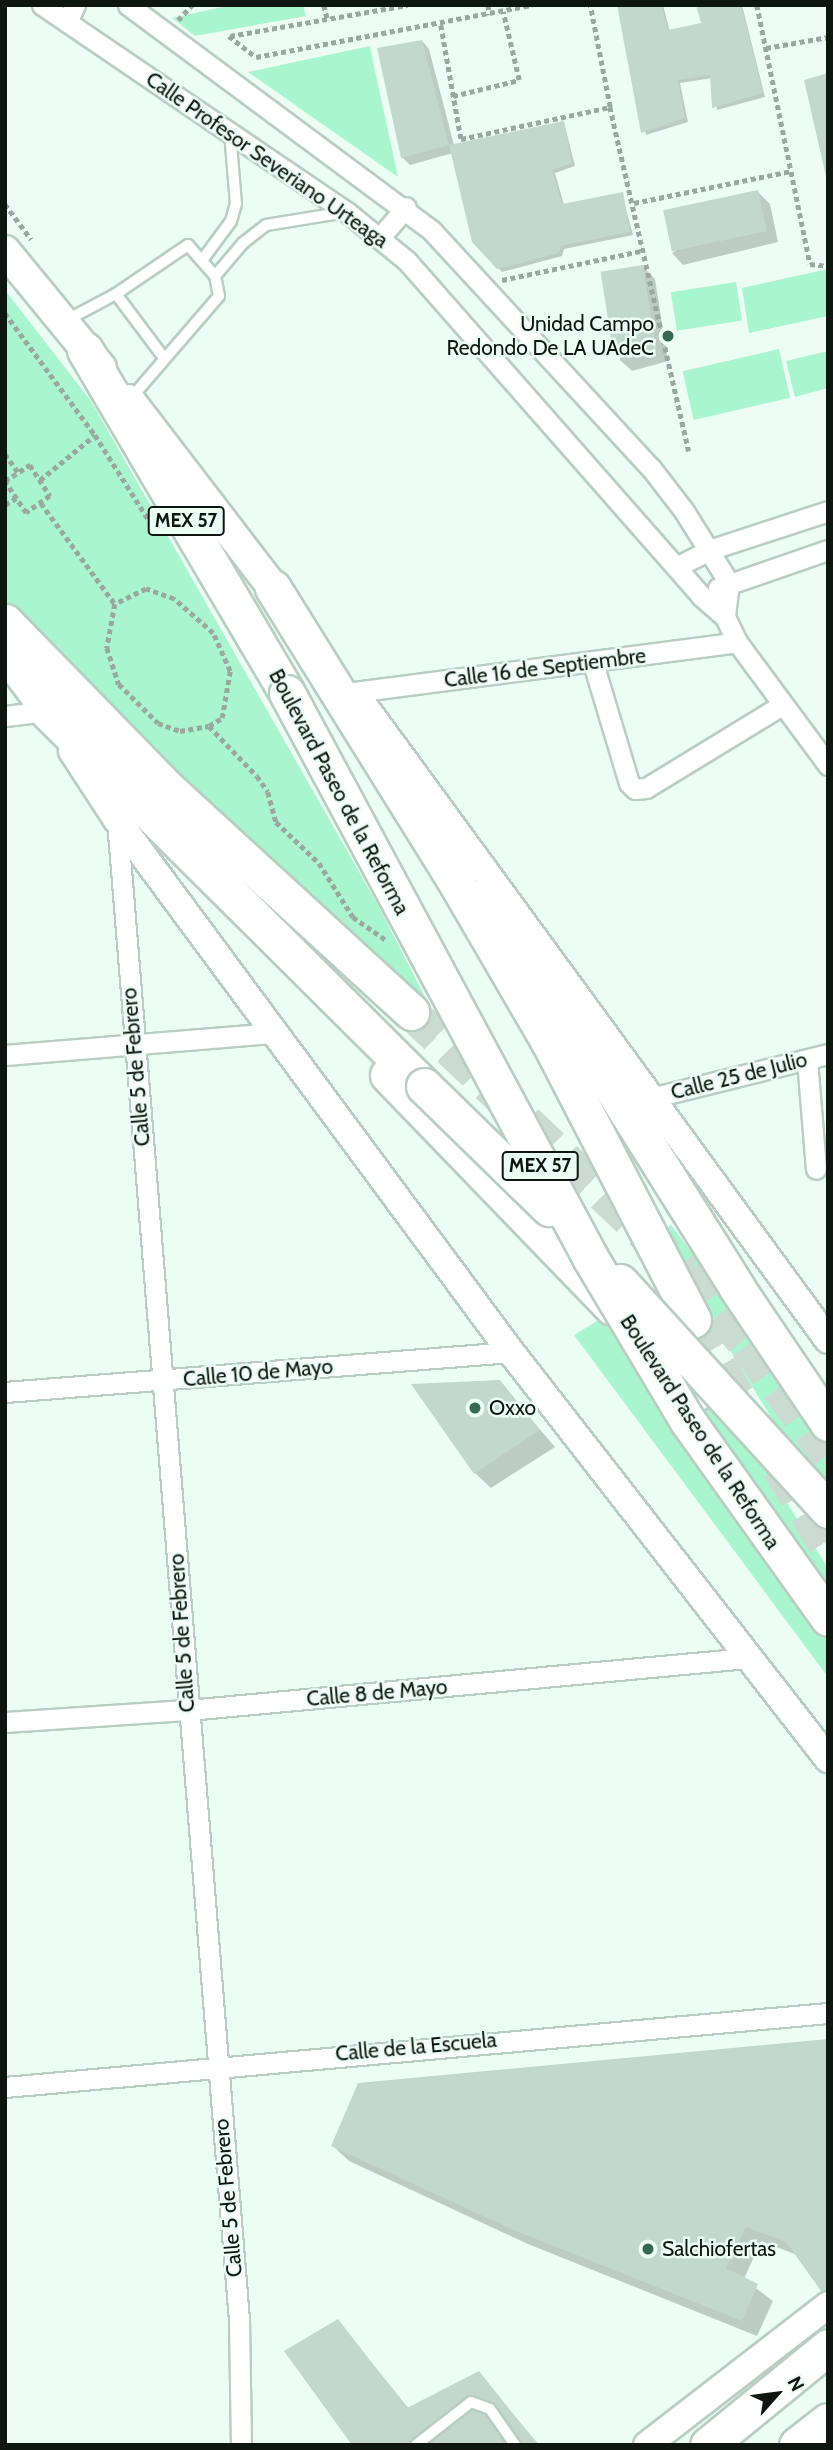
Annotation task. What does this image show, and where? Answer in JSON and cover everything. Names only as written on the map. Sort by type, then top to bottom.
[{"type":"highway","name":"Boulevard Paseo de la Reforma","points":[[85,350],[287,693],[591,1259],[694,1431],[828,1618]]},
{"type":"highway","points":[[274,588],[453,877],[548,1040],[693,1320]]},
{"type":"highway","points":[[5,622],[168,789],[411,1012]]},
{"type":"highway","name":"Boulevard Paseo de la Reforma","points":[[47,711],[645,1308],[828,1510]]},
{"type":"highway","points":[[416,777],[737,1288],[828,1423]]},
{"type":"highway","points":[[343,1009],[378,1065],[828,1531]]},
{"type":"highway","points":[[708,2445],[825,2350]]},
{"type":"highway","points":[[797,2445],[828,2421]]},
{"type":"main road","name":"Boulevard Paseo de la Reforma","points":[[5,251],[85,350],[130,400],[274,588]]},
{"type":"main road","points":[[274,588],[354,692],[825,1332]]},
{"type":"main road","name":"Boulevard Paseo de la Reforma","points":[[5,655],[47,711]]},
{"type":"main road","points":[[47,711],[117,820],[511,1352],[828,1759]]},
{"type":"main road","points":[[647,2445],[828,2305]]},
{"type":"street","name":"Calle Profesor Severiano Urteaga","points":[[42,5],[71,14],[230,131],[381,236],[491,353],[678,566],[701,596],[725,617],[737,642],[828,765]]},
{"type":"street","name":"Calle Profesor Severiano Urteaga","points":[[128,5],[406,207],[482,284],[651,468],[712,549],[729,583]]},
{"type":"street","points":[[381,236],[406,207]]},
{"type":"street","points":[[678,566],[712,549],[828,511]]},
{"type":"street","points":[[701,596],[729,583],[828,550]]},
{"type":"street","points":[[725,617],[729,583]]},
{"type":"street","name":"Calle 16 de Septiembre","points":[[354,692],[593,663],[737,642]]},
{"type":"street","points":[[593,663],[629,783],[635,789],[646,788],[782,705]]},
{"type":"street","points":[[5,716],[47,711]]},
{"type":"street","name":"Calle 5 de Febrero","points":[[117,820],[216,2064],[239,2319],[241,2445]]},
{"type":"street","points":[[5,1055],[274,1033]]},
{"type":"street","name":"Calle 25 de Julio","points":[[651,1098],[828,1054]]},
{"type":"street","points":[[807,1060],[816,1169]]},
{"type":"street","name":"Calle 10 de Mayo","points":[[5,1392],[511,1352]]},
{"type":"street","name":"Calle 8 de Mayo","points":[[5,1722],[188,1710],[748,1658]]},
{"type":"street","name":"Calle de la Escuela","points":[[5,2087],[216,2064],[828,2013]]},
{"type":"lane","points":[[203,259],[231,221],[236,204],[230,131]]},
{"type":"lane","points":[[215,276],[243,243],[267,225],[347,212]]},
{"type":"lane","points":[[64,322],[116,294],[185,245],[203,259],[215,276],[219,296],[130,400]]},
{"type":"lane","points":[[116,294],[164,358]]},
{"type":"lane","points":[[416,2445],[471,2402],[490,2409],[515,2445]]},
{"type":"path","points":[[324,5],[328,21]]},
{"type":"path","points":[[407,5],[328,21],[229,36],[256,57],[441,25],[531,5]]},
{"type":"path","points":[[488,5],[490,15]]},
{"type":"path","points":[[590,5],[610,107],[645,250],[689,451]]},
{"type":"path","points":[[757,5],[810,264],[828,267]]},
{"type":"path","points":[[453,96],[519,80],[503,12]]},
{"type":"path","points":[[441,25],[461,139],[610,107]]},
{"type":"path","points":[[766,48],[828,37]]},
{"type":"path","points":[[634,203],[791,171]]},
{"type":"path","points":[[482,284],[645,250]]},
{"type":"path","points":[[5,313],[95,435],[161,539]]},
{"type":"path","points":[[40,480],[95,435]]},
{"type":"path","points":[[5,454],[18,472]]},
{"type":"path","points":[[30,464],[50,496],[26,513],[5,482],[18,472],[30,464]]},
{"type":"path","points":[[5,505],[16,498]]},
{"type":"path","points":[[41,503],[115,604],[107,648],[119,684],[158,723],[180,731],[209,726],[222,718],[230,671],[214,633],[174,599],[146,589],[115,604]]},
{"type":"path","points":[[213,620],[228,643]]},
{"type":"path","points":[[209,726],[257,776],[268,792],[276,822],[319,863],[353,917],[380,932],[393,947],[380,923]]},
{"type":"green space","points":[[231,5],[303,5],[306,16],[195,36],[172,18]]},
{"type":"green space","points":[[370,46],[371,52],[398,177],[248,72]]},
{"type":"green space","points":[[828,269],[828,316],[749,333],[742,288]]},
{"type":"green space","points":[[736,282],[742,321],[677,331],[671,292]]},
{"type":"green space","points":[[5,290],[91,401],[378,905],[444,1034],[174,787],[5,608]]},
{"type":"green space","points":[[779,349],[790,398],[694,420],[683,371]]},
{"type":"green space","points":[[828,351],[828,388],[795,397],[786,361]]},
{"type":"green space","points":[[671,1225],[763,1347],[828,1452],[828,1511],[660,1235]]},
{"type":"green space","points":[[652,1288],[828,1568],[828,1677],[574,1335]]},
{"type":"building","points":[[617,5],[661,5],[668,30],[701,23],[696,5],[741,5],[763,93],[712,108],[710,75],[678,80],[685,118],[641,133]]},
{"type":"building","points":[[422,40],[449,145],[401,158],[377,48]]},
{"type":"building","points":[[828,73],[828,181],[827,181],[804,80]]},
{"type":"building","points":[[564,121],[572,163],[552,170],[562,204],[623,192],[630,232],[561,246],[559,253],[497,269],[472,242],[449,145]]},
{"type":"building","points":[[758,190],[767,231],[672,251],[663,210]]},
{"type":"building","points":[[643,265],[656,349],[614,356],[601,272]]},
{"type":"building","name":"Oxxo","points":[[500,1380],[540,1430],[474,1474],[411,1384]]},
{"type":"building","points":[[828,2039],[828,2292],[824,2295],[786,2242],[746,2227],[726,2268],[758,2284],[742,2321],[511,2229],[331,2146],[358,2083]]},
{"type":"building","points":[[338,2319],[407,2408],[479,2371],[538,2445],[352,2445],[284,2351]]},
{"type":"tunnel","points":[[411,1012],[686,1273],[747,1345],[828,1454]]},
{"type":"tunnel","points":[[693,1320],[744,1407]]},
{"type":"tunnel","points":[[779,1467],[828,1548]]},
{"type":"place","name":"Unidad Campo Redondo De LA UAdeC","points":[[668,336]]},
{"type":"place","name":"Oxxo","points":[[475,1408]]},
{"type":"place","name":"Salchiofertas","points":[[648,2249]]}]
